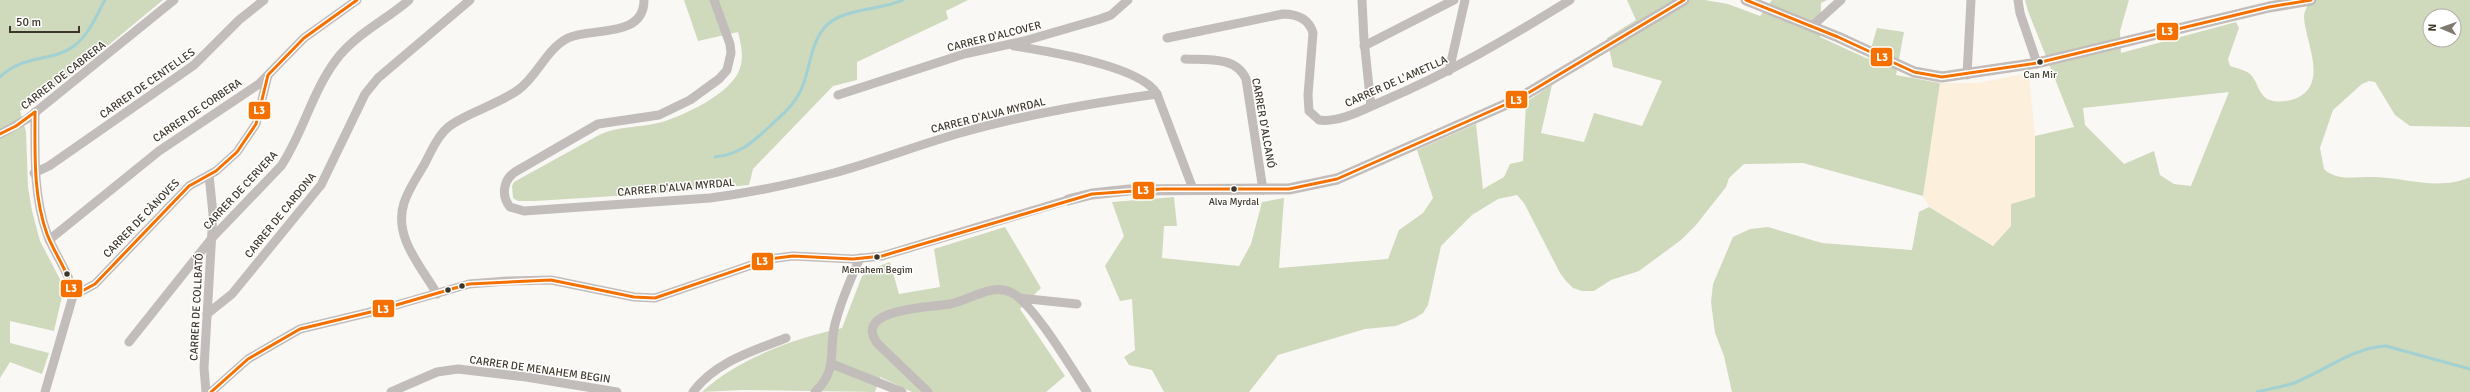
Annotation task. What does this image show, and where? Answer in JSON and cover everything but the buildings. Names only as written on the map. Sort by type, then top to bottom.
[{"type":"street","name":"CARRER DE CABRERA","points":[[0,134],[16,126],[100,62],[174,0]]},
{"type":"street","name":"CARRER DE CENTELLES","points":[[34,173],[49,166],[194,65],[239,20],[264,0]]},
{"type":"street","name":"CARRER DE CORBERA","points":[[49,240],[79,218],[130,172],[190,129],[259,84],[304,38],[356,0]]},
{"type":"street","name":"CARRER DE CERVERA","points":[[129,342],[212,238],[281,166],[288,156],[319,89],[337,59],[365,33],[409,0]]},
{"type":"street","name":"CARRER DE CARDONA","points":[[208,314],[232,294],[321,185],[365,94],[378,78],[470,0]]},
{"type":"street","points":[[437,294],[410,250],[402,222],[406,199],[437,140],[456,122],[522,87],[562,41],[578,34],[620,29],[634,21],[640,15],[644,0]]},
{"type":"street","name":"CARRER D'ALVA MYRDAL","points":[[714,0],[730,44],[730,62],[723,76],[690,100],[659,115],[598,124],[515,172],[509,176],[505,185],[506,198],[510,207],[524,211],[710,198],[739,194],[834,173],[905,149],[984,127],[1077,106],[1156,94]]},
{"type":"street","name":"CARRER D'ALCOVER","points":[[838,95],[964,54],[1100,20],[1111,15],[1128,0]]},
{"type":"street","points":[[1362,0],[1364,46],[1372,106]]},
{"type":"street","points":[[1364,46],[1454,0]]},
{"type":"street","points":[[1449,70],[1465,0]]},
{"type":"street","name":"CARRER DE L'AMETLLA","points":[[1167,38],[1283,14],[1297,16],[1308,23],[1313,34],[1308,95],[1312,115],[1319,120],[1330,120],[1372,106],[1449,70],[1500,44],[1570,0]]},
{"type":"street","points":[[211,392],[248,359],[300,329],[484,282],[545,280],[567,282],[634,297],[655,298],[769,259],[792,256],[860,258],[882,256],[1092,194],[1129,190],[1264,190],[1301,188],[1337,179],[1518,99],[1684,0]]},
{"type":"street","points":[[1746,0],[1914,72],[1942,77],[1967,75],[2037,63],[2269,7],[2311,0]]},
{"type":"street","points":[[1812,27],[1841,0]]},
{"type":"street","points":[[1967,75],[1971,0]]},
{"type":"street","points":[[2018,0],[2020,13],[2037,63]]},
{"type":"street","points":[[1006,44],[1078,57],[1141,79],[1153,87],[1193,189]]},
{"type":"street","name":"CARRER D'ALCANÓ","points":[[1185,59],[1226,62],[1242,71],[1246,79],[1264,190]]},
{"type":"street","name":"CARRER DE CÀNOVES","points":[[73,296],[95,284],[189,186],[209,175],[237,152],[252,133],[263,103],[268,75]]},
{"type":"street","points":[[34,112],[34,173],[36,192],[49,240],[71,282],[73,296],[45,392]]},
{"type":"street","name":"CARRER DE COLLBATÓ","points":[[206,392],[213,214],[209,175]]},
{"type":"street","points":[[815,392],[828,377],[832,364],[835,322],[846,288],[860,258]]},
{"type":"street","points":[[928,392],[873,338],[873,328],[879,318],[896,312],[953,304],[995,289],[1009,292],[1019,298],[1034,314],[1087,392]]},
{"type":"street","points":[[1019,298],[1077,304]]},
{"type":"street","points":[[693,392],[704,379],[727,363],[786,338]]},
{"type":"street","points":[[832,364],[902,392]]},
{"type":"street","name":"CARRER DE MENAHEM BEGIN","points":[[391,392],[437,372],[458,369],[526,377],[617,392]]},
{"type":"shaded area","points":[[2029,73],[2035,136],[2035,197],[2011,204],[2011,226],[1994,246],[1929,207],[1923,196],[1940,83],[1977,83]]},
{"type":"green space","points":[[0,0],[163,0],[82,67],[20,111],[26,132],[28,187],[32,211],[40,241],[62,283],[63,292],[54,331],[10,321],[10,343],[49,353],[42,374],[10,362],[0,378]]},
{"type":"green space","points":[[684,0],[968,0],[946,11],[948,19],[857,62],[857,80],[833,86],[753,169],[749,185],[663,193],[535,201],[518,201],[513,198],[512,186],[514,182],[599,135],[613,130],[651,125],[668,120],[693,110],[717,95],[728,86],[740,68],[742,59],[738,32],[698,41]]},
{"type":"green space","points":[[1627,0],[1705,0],[1728,4],[1760,16],[1772,0],[1827,0],[1821,3],[1820,37],[1868,59],[1877,28],[1904,32],[1896,75],[1940,83],[1923,196],[1803,163],[1744,164],[1729,178],[1726,187],[1696,225],[1681,240],[1639,271],[1611,280],[1594,291],[1582,291],[1573,288],[1566,281],[1560,273],[1524,203],[1517,195],[1498,199],[1472,215],[1441,246],[1428,305],[1423,313],[1415,318],[1396,326],[1365,329],[1278,355],[1249,392],[1164,392],[1152,370],[1129,365],[1124,357],[1135,350],[1132,299],[1120,301],[1105,266],[1124,236],[1112,202],[1174,197],[1177,226],[1164,226],[1162,258],[1239,266],[1251,244],[1262,202],[1284,198],[1279,268],[1388,259],[1399,230],[1423,213],[1433,198],[1417,150],[1476,124],[1483,189],[1504,177],[1510,164],[1523,161],[1526,102],[1552,85],[1541,133],[1584,142],[1594,113],[1642,126],[1662,81],[1613,67],[1607,38],[1636,20]]},
{"type":"green space","points":[[2025,0],[2129,0],[2120,31],[2121,53],[2236,22],[2239,28],[2228,59],[2230,66],[2250,74],[2266,98],[2273,101],[2287,101],[2297,98],[2307,91],[2312,83],[2314,72],[2313,61],[2304,17],[2305,10],[2310,0],[2470,0],[2470,127],[2410,126],[2395,115],[2375,82],[2369,81],[2362,84],[2333,110],[2320,148],[2324,169],[2335,176],[2348,178],[2375,177],[2423,183],[2447,183],[2470,177],[2470,392],[1732,392],[1724,356],[1715,333],[1711,302],[1713,284],[1733,237],[1750,229],[1768,227],[1822,243],[1912,250],[1919,212],[1929,207],[1993,246],[2011,226],[2011,204],[2035,197],[2035,136],[2074,127]],"holes":[[[2229,92],[2191,186],[2174,184],[2160,175],[2154,151],[2124,164],[2085,125],[2083,108]]]},
{"type":"green space","points":[[1005,227],[1041,288],[1020,309],[1065,376],[1046,392],[912,392],[880,377],[875,392],[742,390],[702,392],[732,369],[768,351],[824,332],[842,328],[862,276],[869,270],[890,262],[899,294],[940,287],[934,249]]},
{"type":"waterway","points":[[0,77],[18,65],[66,51],[74,46],[88,31],[105,0]]},
{"type":"waterway","points":[[715,157],[731,154],[751,143],[789,108],[797,98],[803,85],[816,41],[824,28],[832,21],[851,13],[894,4],[903,0]]},
{"type":"waterway","points":[[2257,392],[2294,383],[2350,355],[2361,351],[2386,346],[2470,369]]},
{"type":"transit line","name":"L3","points":[[35,112],[36,174],[42,219],[50,242],[66,272],[73,296],[95,284],[189,186],[216,171],[237,152],[256,124],[268,75],[304,38],[357,0]]},
{"type":"transit line","name":"L3","points":[[211,392],[248,359],[300,329],[379,310],[469,284],[551,280],[634,297],[655,298],[769,259],[793,256],[853,259],[882,256],[1092,194],[1162,189],[1289,189],[1337,179],[1518,99],[1684,0]]},
{"type":"transit line","name":"L3","points":[[1746,0],[1838,37],[1914,72],[1942,77],[2037,63],[2269,7],[2311,0]]},
{"type":"transit line","name":"L3","points":[[0,134],[16,126],[35,112]]},
{"type":"place","name":"Can Mir","points":[[2040,62]]},
{"type":"place","name":"Alva Myrdal","points":[[1234,189]]},
{"type":"place","name":"Menahem Begim","points":[[877,257]]}]
